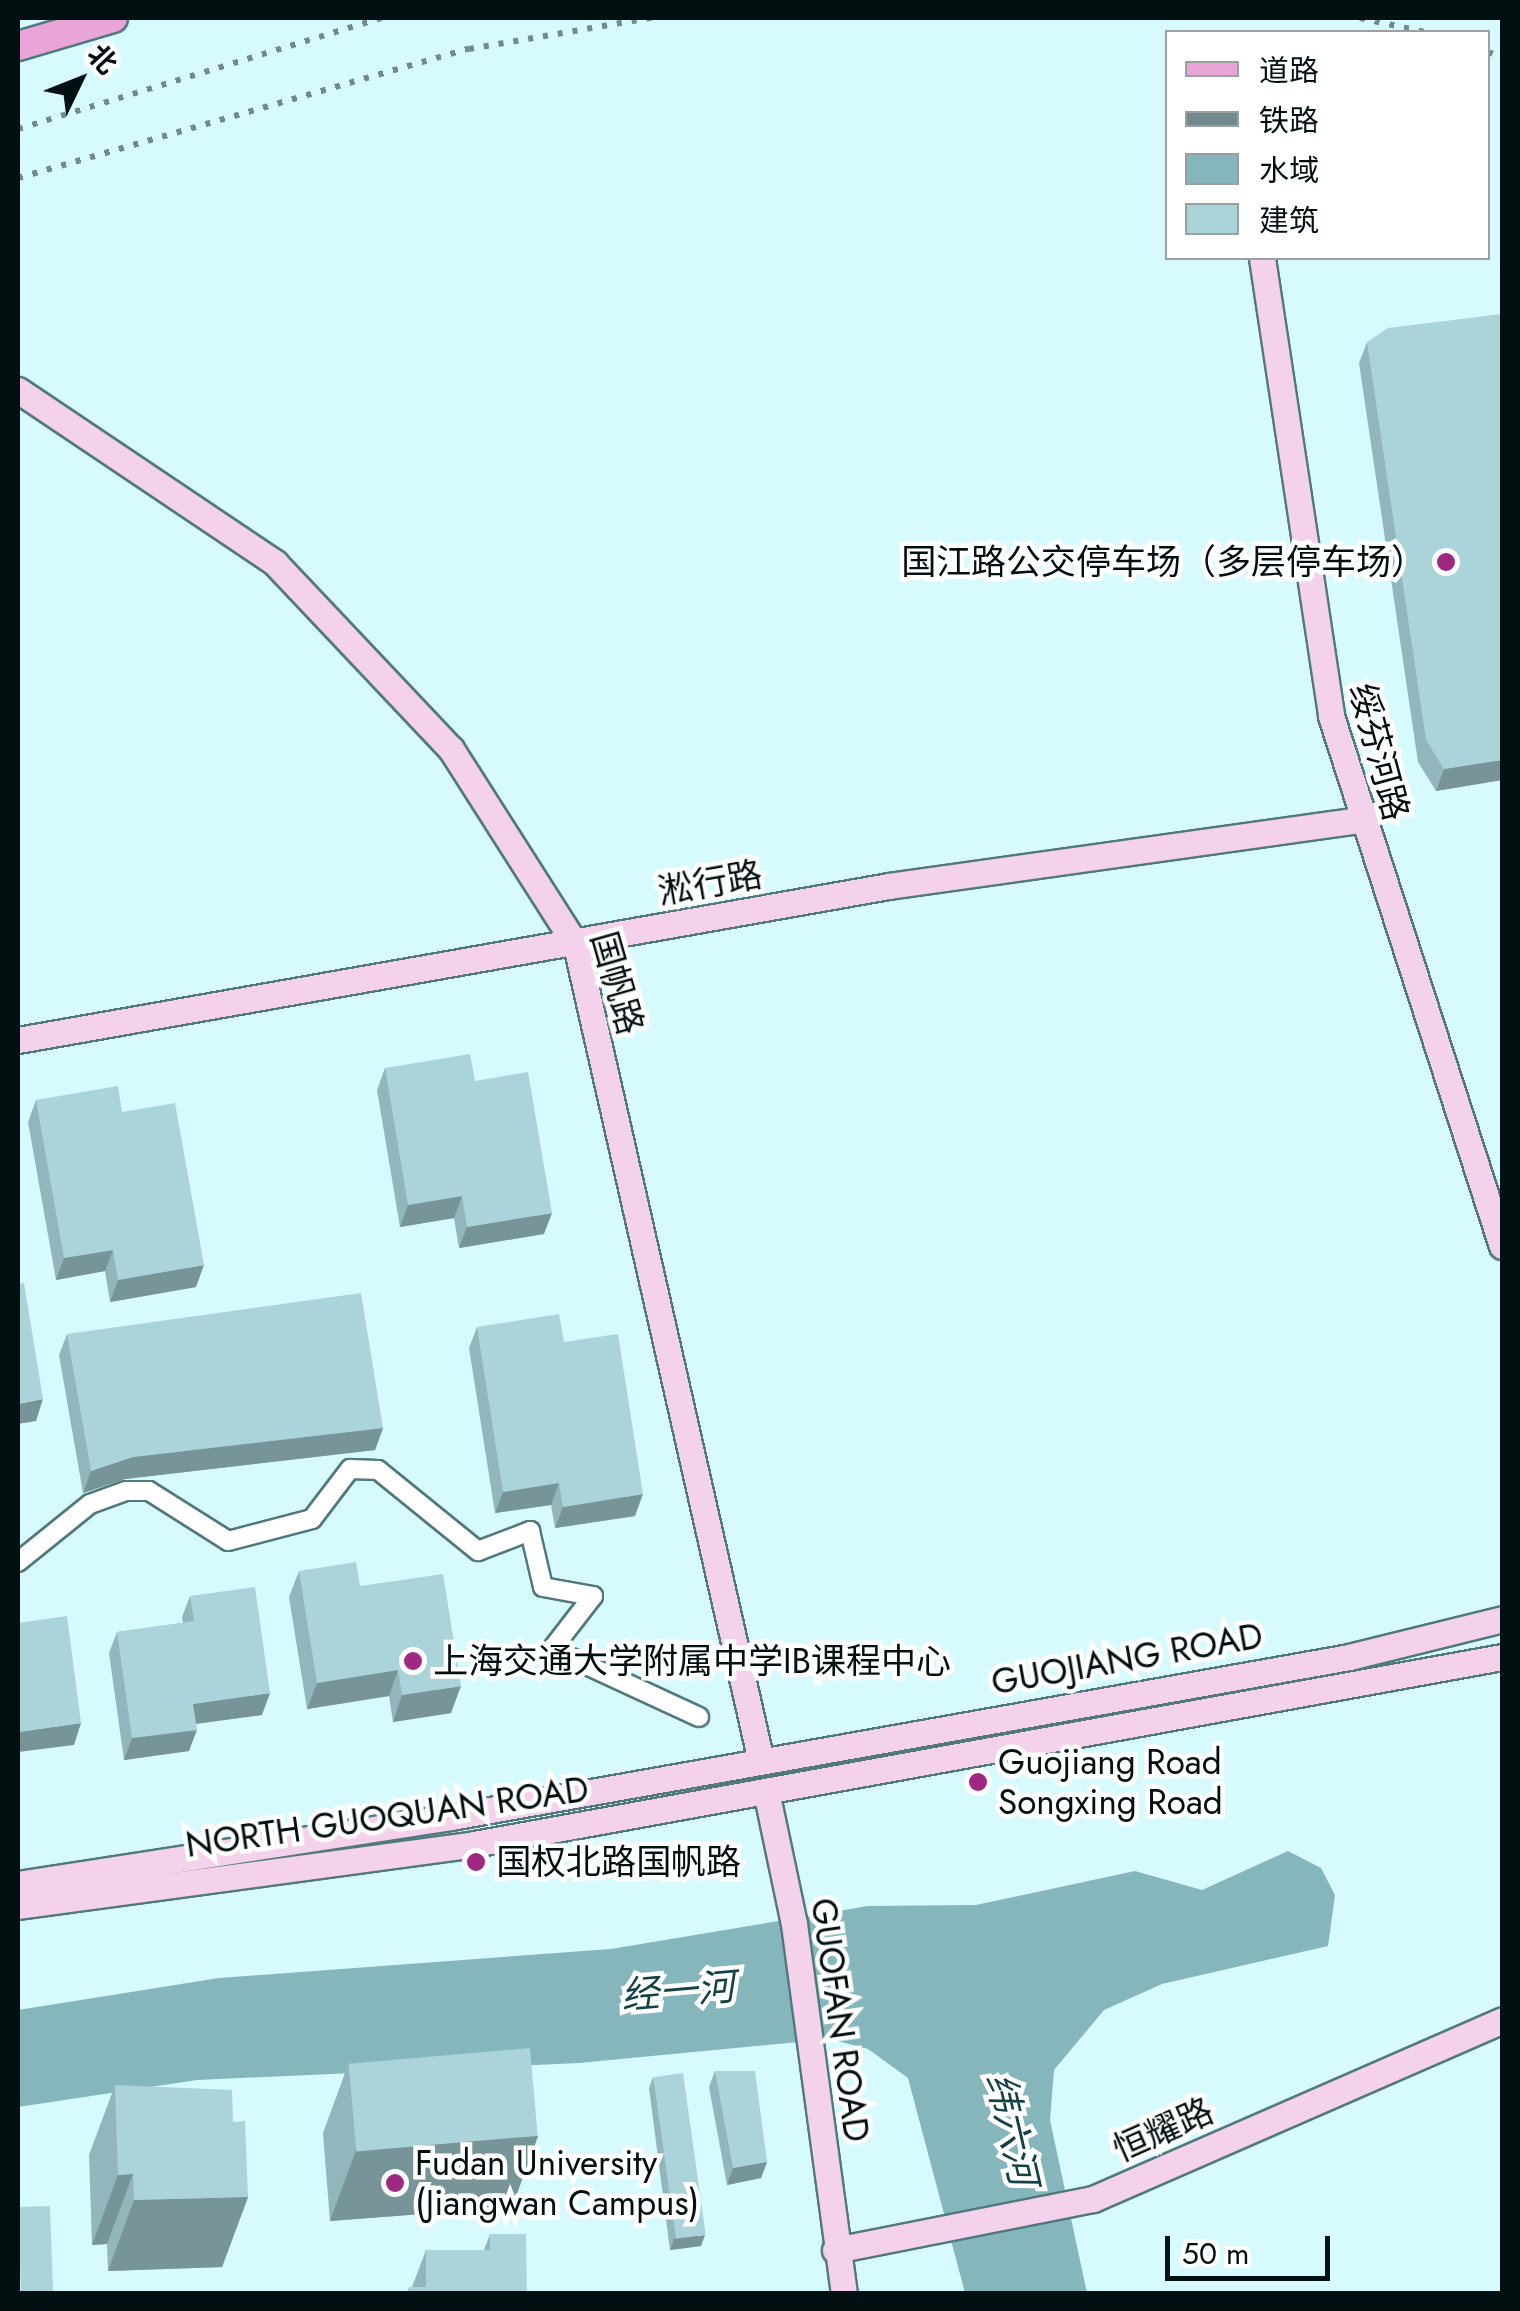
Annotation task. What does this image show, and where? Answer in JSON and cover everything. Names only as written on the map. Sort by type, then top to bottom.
[{"type":"main road","points":[[18,46],[113,18]]},
{"type":"street","name":"绥芬河路","points":[[1262,260],[1311,615],[1358,820],[1502,1246]]},
{"type":"street","name":"国帆路","points":[[18,390],[275,563],[451,749],[576,945],[760,1757]]},
{"type":"street","name":"淞行路","points":[[18,1040],[576,945],[889,886],[1358,820]]},
{"type":"street","points":[[18,1562],[90,1504],[126,1491],[149,1490],[228,1541],[312,1519],[350,1470],[378,1470],[478,1550],[530,1531],[544,1587],[593,1596],[552,1650],[699,1717]]},
{"type":"street","name":"GUOJIANG ROAD","points":[[760,1757],[1349,1657],[1502,1619]]},
{"type":"street","name":"GUOJIANG ROAD","points":[[766,1791],[1502,1657]]},
{"type":"street","name":"GUOFAN ROAD","points":[[760,1757],[794,1924],[835,2250],[844,2294]]},
{"type":"street","name":"NORTH GUOQUAN ROAD","points":[[18,1884],[760,1757]]},
{"type":"street","name":"NORTH GUOQUAN ROAD","points":[[18,1906],[474,1844],[766,1791]]},
{"type":"street","name":"恒耀路","points":[[835,2250],[952,2232],[1093,2199],[1502,2020]]},
{"type":"water","points":[[1288,1851],[1321,1868],[1335,1895],[1328,1946],[1162,1984],[1104,2010],[1054,2070],[1050,2120],[1087,2293],[965,2293],[908,2078],[868,2049],[830,2039],[579,2063],[197,2080],[18,2107],[18,2010],[219,1978],[611,1949],[868,1906],[976,1905],[1135,1871],[1202,1890]]},
{"type":"building","name":"国江路公交停车场（多层停车场）","points":[[1502,314],[1502,760],[1444,769],[1426,740],[1367,342],[1388,328]]},
{"type":"building","points":[[470,1054],[475,1081],[528,1072],[552,1213],[467,1227],[462,1196],[408,1205],[385,1068]]},
{"type":"building","points":[[118,1086],[122,1112],[175,1103],[204,1265],[118,1280],[113,1250],[64,1258],[36,1100]]},
{"type":"building","points":[[24,1283],[43,1399],[18,1404],[18,1284]]},
{"type":"building","points":[[361,1293],[383,1428],[133,1457],[91,1471],[67,1334]]},
{"type":"building","points":[[559,1314],[564,1342],[618,1334],[643,1494],[563,1507],[559,1483],[503,1492],[477,1327]]},
{"type":"building","points":[[356,1562],[360,1586],[443,1574],[461,1686],[402,1695],[398,1670],[317,1683],[299,1571]]},
{"type":"building","points":[[255,1587],[270,1693],[193,1704],[197,1730],[132,1738],[117,1632],[194,1621],[190,1596]]},
{"type":"building","points":[[67,1616],[81,1723],[18,1732],[18,1623]]},
{"type":"building","points":[[530,2048],[538,2136],[356,2152],[349,2064]]},
{"type":"building","points":[[715,2071],[755,2071],[767,2162],[733,2168]]},
{"type":"building","points":[[683,2073],[706,2234],[676,2239],[653,2077]]},
{"type":"building","points":[[115,2085],[232,2090],[233,2122],[245,2121],[248,2197],[134,2200],[133,2174],[118,2175]]},
{"type":"building","points":[[50,2206],[53,2294],[21,2294],[18,2207]]},
{"type":"building","points":[[490,2234],[526,2234],[527,2294],[409,2294],[409,2287],[426,2287],[426,2250],[490,2250]]},
{"type":"railway","points":[[18,129],[382,18]]},
{"type":"railway","points":[[18,178],[469,49],[651,18]]},
{"type":"railway","points":[[1360,18],[1416,30]]},
{"type":"railway","points":[[1490,53],[1502,57]]},
{"type":"place","name":"国江路公交停车场（多层停车场）","points":[[1446,562]]},
{"type":"place","name":"上海交通大学附属中学IB课程中心","points":[[413,1661]]},
{"type":"place","name":"Guojiang Road Songxing Road","points":[[978,1782]]},
{"type":"place","name":"国权北路国帆路","points":[[476,1862]]},
{"type":"place","name":"Fudan University (Jiangwan Campus)","points":[[395,2183]]},
{"type":"water label","name":"经一河","points":[[678,1991]]},
{"type":"water label","name":"纬六河","points":[[1012,2129]]}]
